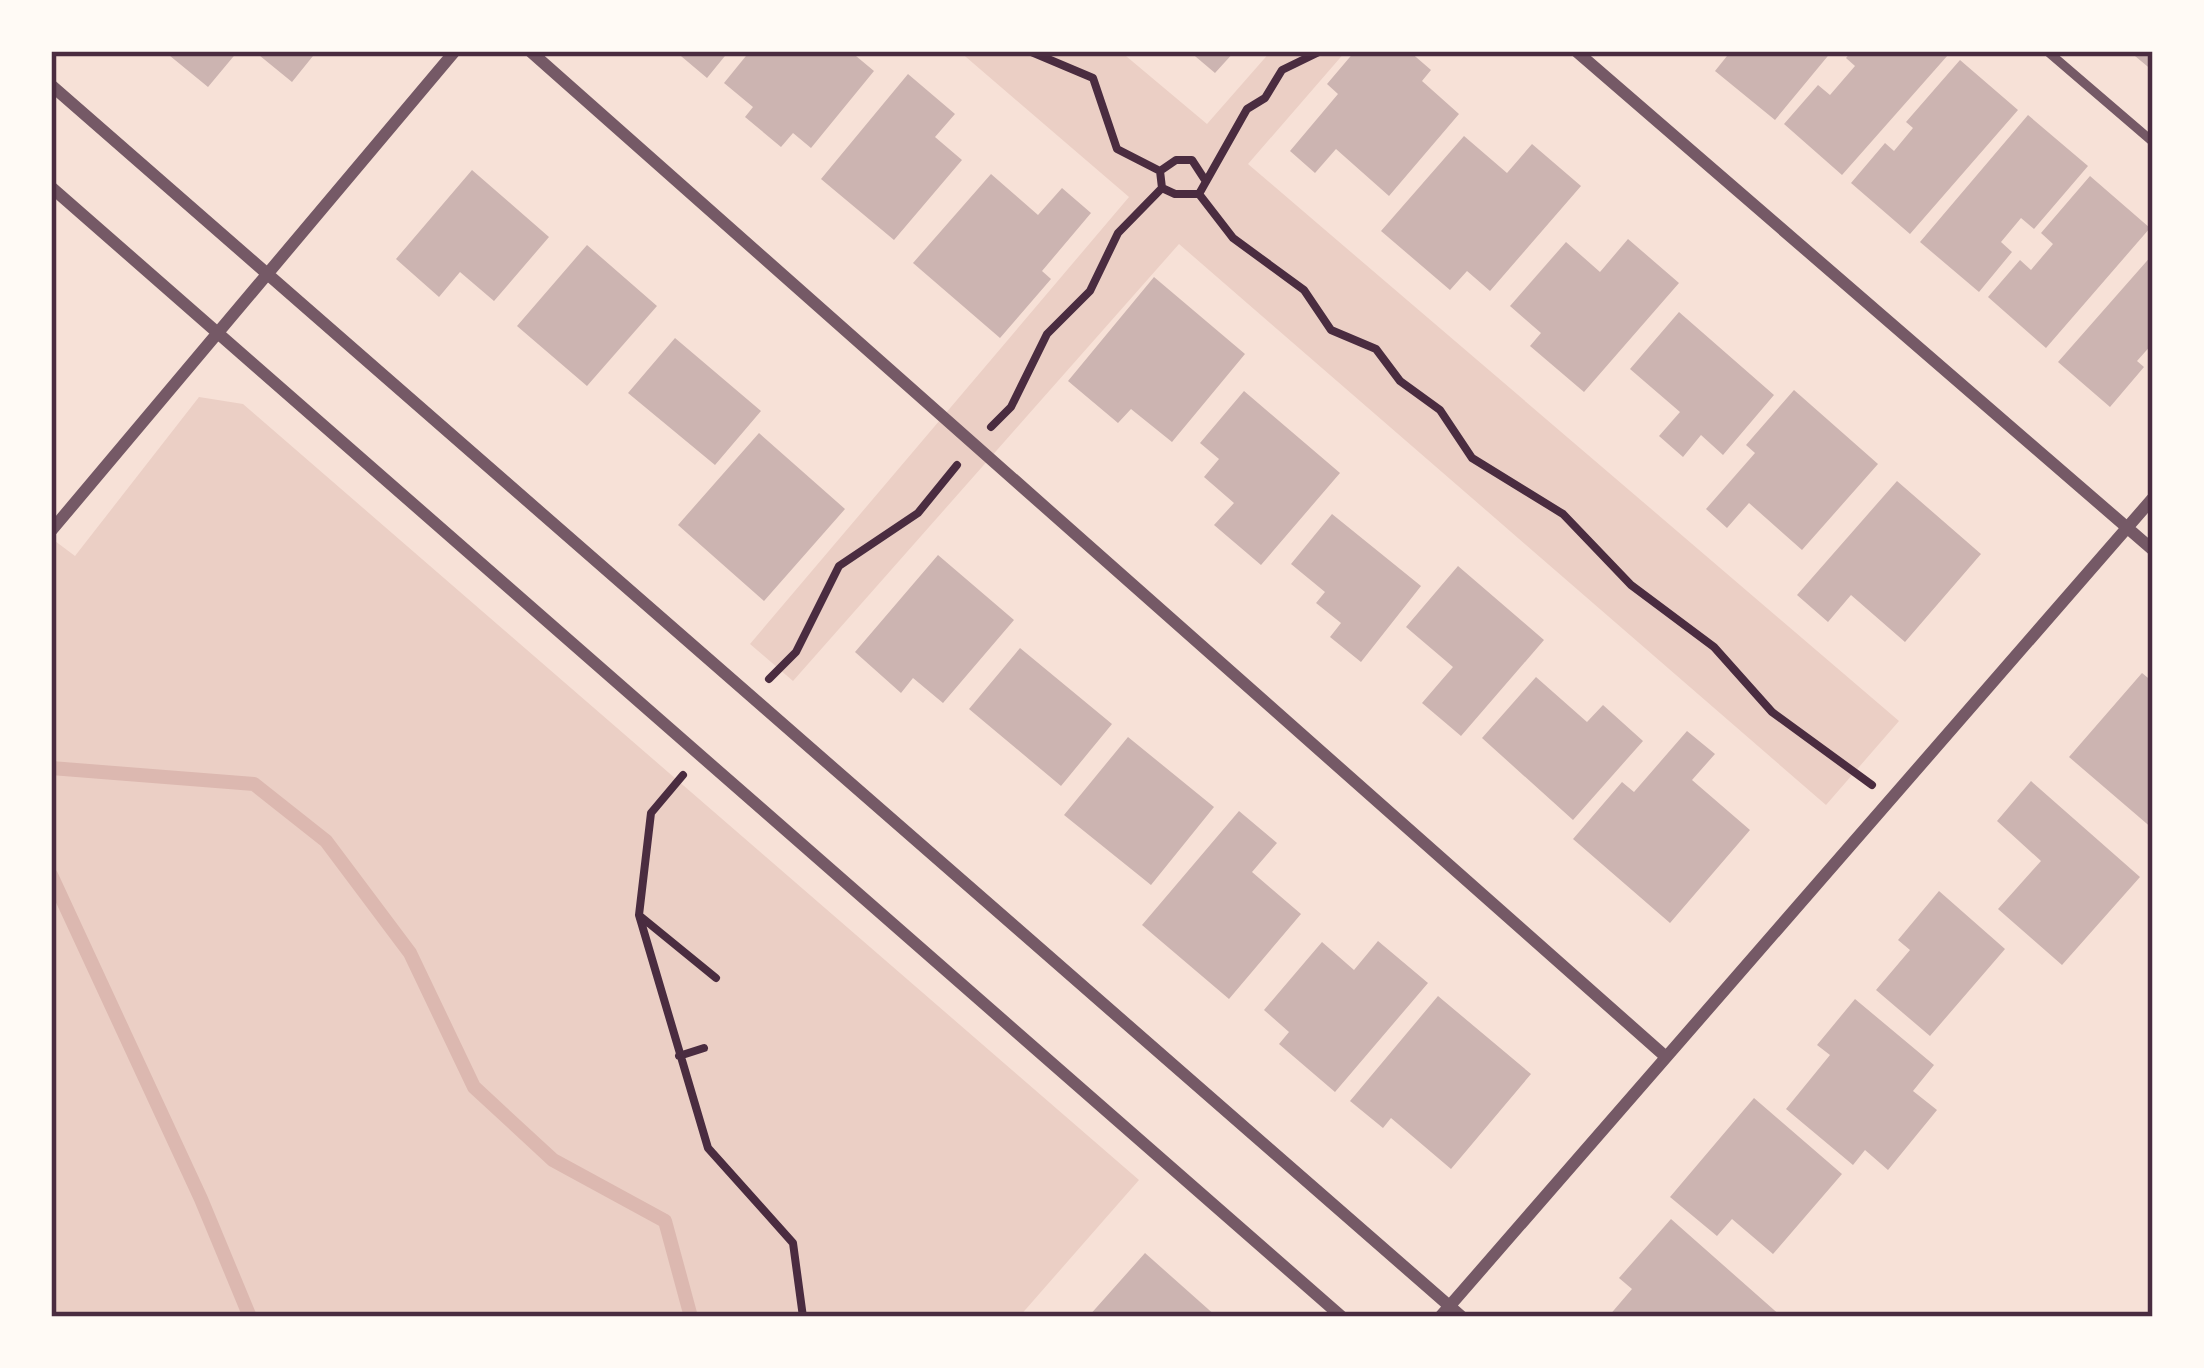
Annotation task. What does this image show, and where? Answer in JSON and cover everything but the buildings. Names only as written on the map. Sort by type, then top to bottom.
[{"type":"street","points":[[51,531],[455,51]]},
{"type":"street","points":[[530,51],[1666,1057]]},
{"type":"street","points":[[1576,51],[2153,550]]},
{"type":"street","points":[[51,85],[1445,1312],[1462,1317]]},
{"type":"street","points":[[51,188],[1342,1317]]},
{"type":"street","points":[[1445,1312],[2153,498]]},
{"type":"lane","points":[[2047,51],[2153,142]]},
{"type":"path","points":[[1029,51],[1093,79],[1117,149],[1160,171]]},
{"type":"path","points":[[1198,194],[1247,109],[1265,98],[1282,70],[1321,51]]},
{"type":"path","points":[[1160,171],[1176,160],[1192,160],[1206,181]]},
{"type":"path","points":[[1160,171],[1162,188],[1175,194],[1198,194]]},
{"type":"path","points":[[1198,194],[1233,238],[1304,290],[1331,330],[1376,350],[1400,381],[1440,410],[1472,458],[1563,514],[1631,585],[1714,647],[1772,712],[1891,799]]},
{"type":"path","points":[[639,915],[716,978]]},
{"type":"path","points":[[679,1056],[704,1048]]},
{"type":"shaded area","points":[[959,51],[1120,51],[1207,124],[1271,51],[1346,51],[1248,164],[1899,721],[1826,805],[1179,244],[793,681],[750,644],[1129,197]]},
{"type":"shaded area","points":[[199,397],[243,404],[1139,1180],[1019,1317],[51,1317],[51,538],[75,556]]},
{"type":"waterway","points":[[51,768],[254,784],[326,841],[410,953],[474,1087],[553,1160],[665,1221],[691,1317]]},
{"type":"waterway","points":[[51,875],[201,1199],[250,1317]]}]
